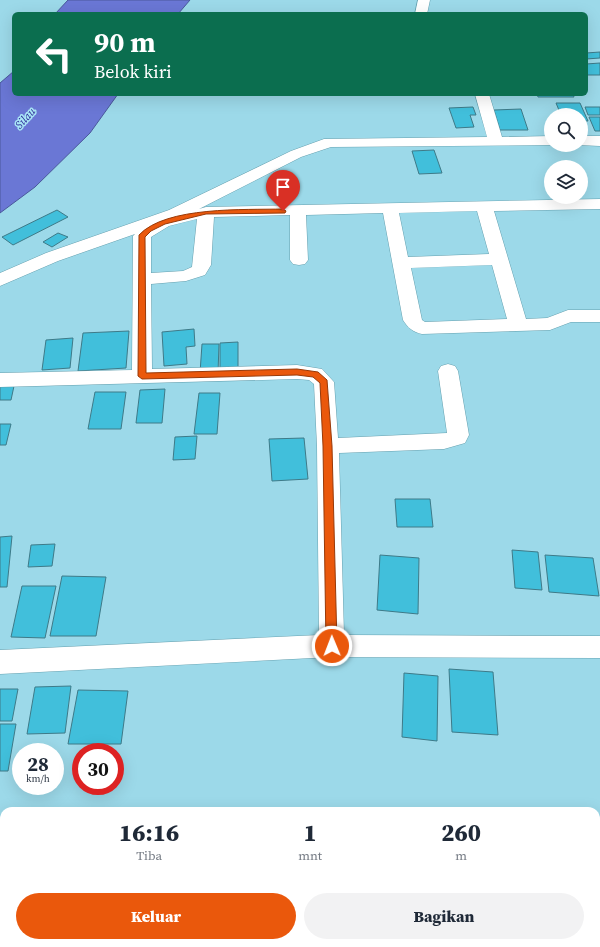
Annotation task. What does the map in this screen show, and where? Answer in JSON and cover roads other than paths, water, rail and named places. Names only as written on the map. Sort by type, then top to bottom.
[{"type":"street","points":[[421,12],[424,0]]},
{"type":"street","points":[[483,96],[496,141]]},
{"type":"street","points":[[0,280],[52,257],[174,214],[296,154],[329,142],[544,141]]},
{"type":"street","points":[[588,141],[600,141]]},
{"type":"street","points":[[142,376],[142,236],[148,229],[162,223],[206,212],[600,204]]},
{"type":"street","points":[[484,206],[518,325]]},
{"type":"street","points":[[390,208],[412,320],[415,324],[422,328],[550,324],[568,316],[600,316]]},
{"type":"street","points":[[298,211],[299,260]]},
{"type":"street","points":[[141,279],[186,276],[199,271],[202,265],[206,212]]},
{"type":"street","points":[[401,263],[499,259]]},
{"type":"street","points":[[328,446],[444,441],[457,438],[458,435],[448,371]]},
{"type":"street","points":[[0,380],[297,372],[315,374],[324,382],[328,446],[332,646]]},
{"type":"street","points":[[0,662],[332,646],[600,647]]},
{"type":"water","points":[[68,0],[190,0],[180,12],[57,12]]},
{"type":"water","name":"Silau","points":[[12,73],[12,96],[117,96],[90,133],[35,187],[0,213],[0,83]]}]
